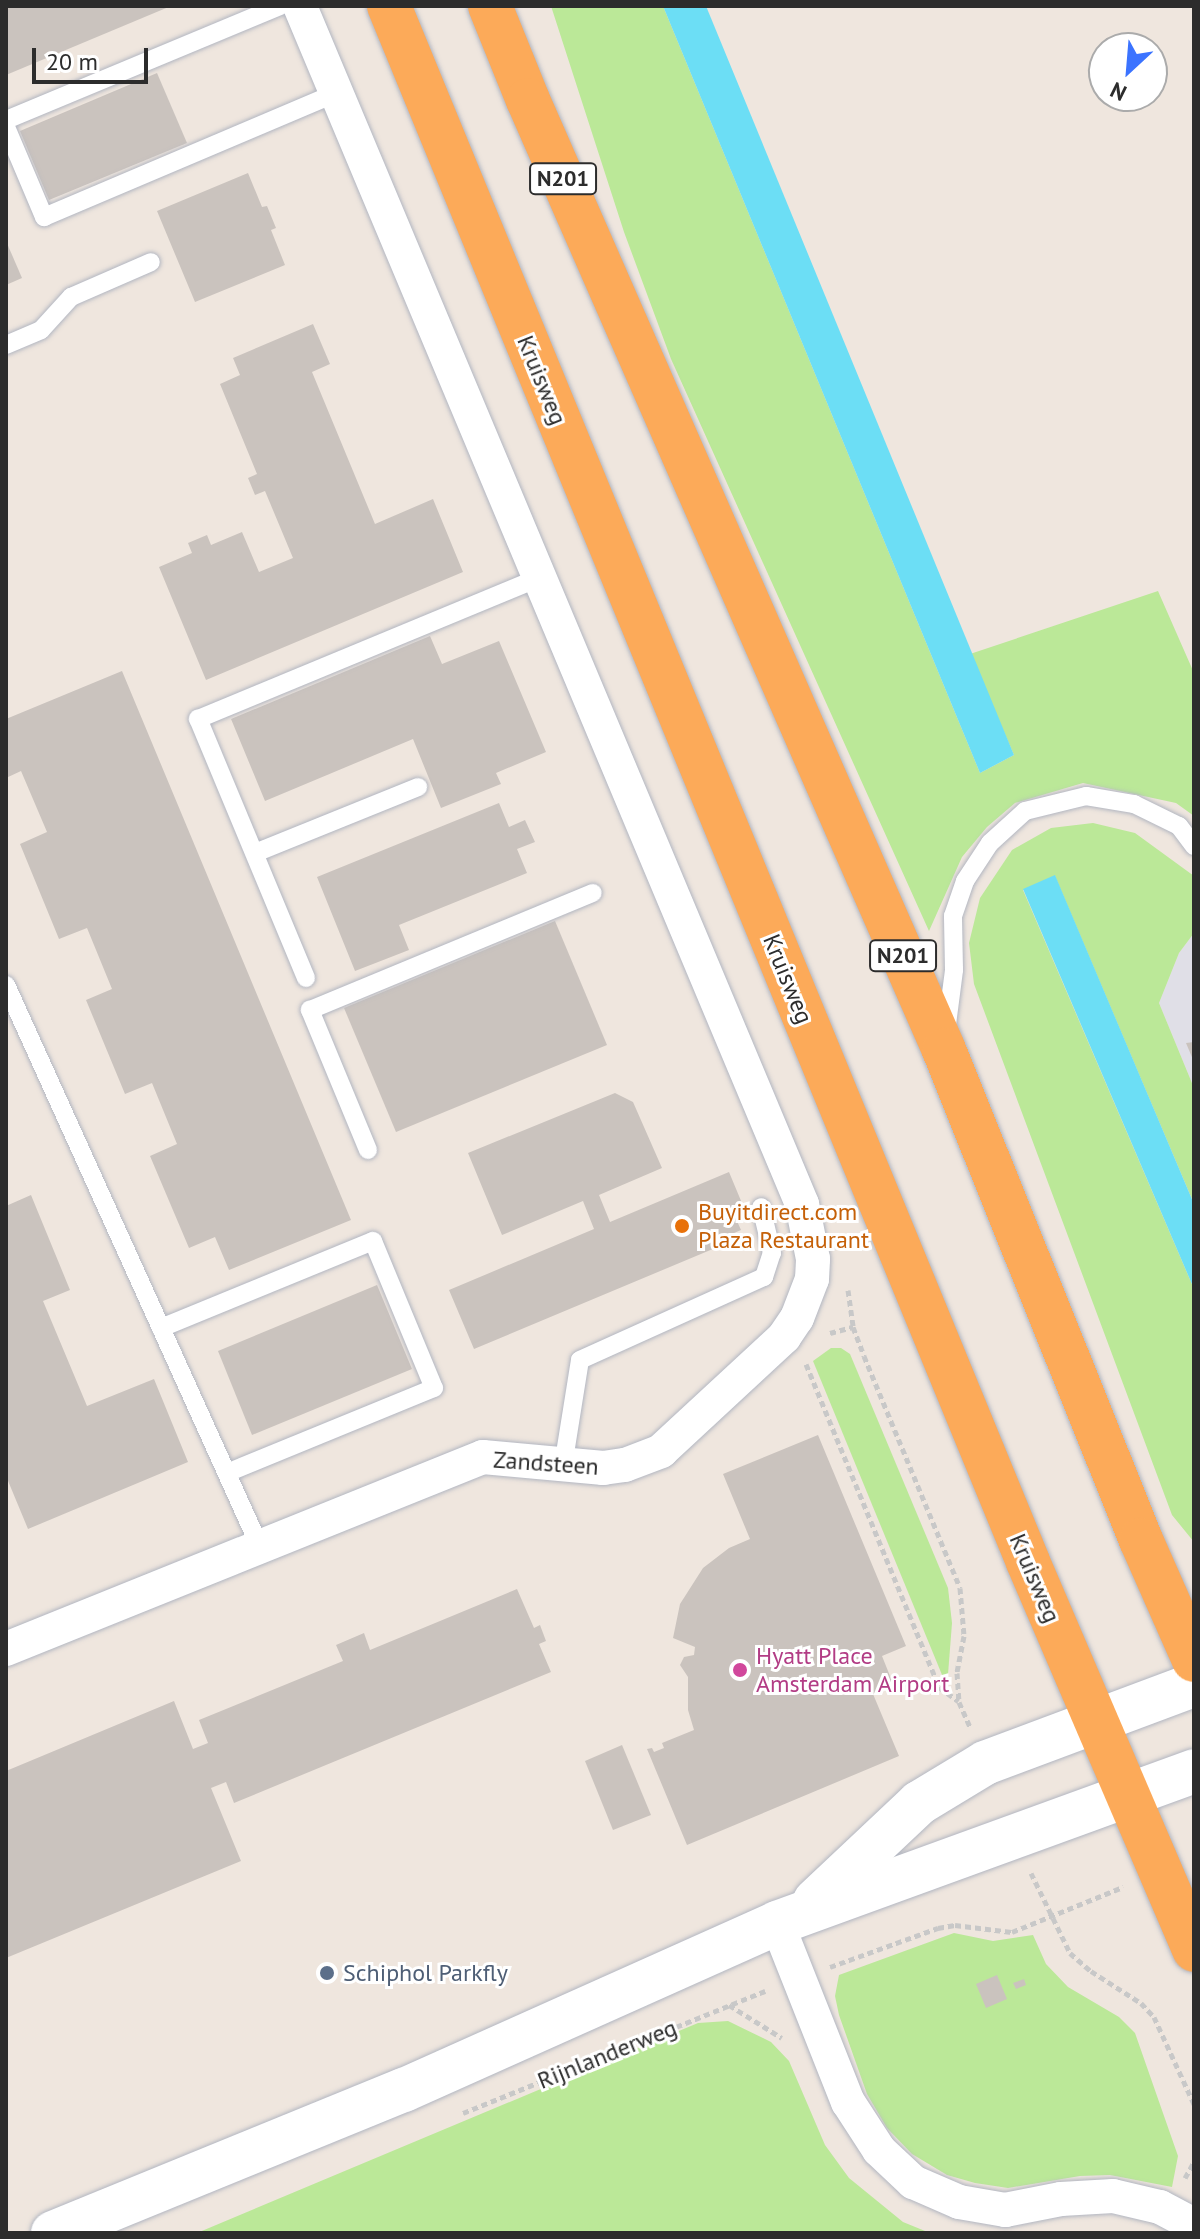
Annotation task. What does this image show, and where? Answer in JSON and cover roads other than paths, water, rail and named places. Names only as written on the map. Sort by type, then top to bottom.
[{"type":"highway","name":"Kruisweg","points":[[389,6],[1010,1518],[1194,1950]]},
{"type":"highway","name":"N201","points":[[490,6],[553,158],[944,1050],[1141,1540],[1194,1660]]},
{"type":"highway","points":[[1141,1540],[1194,1578]]},
{"type":"street","points":[[300,6],[539,578]]},
{"type":"street","name":"Zandsteen","points":[[6,1649],[483,1457],[563,1466],[625,1465],[661,1451],[784,1337],[797,1318],[812,1279],[813,1259],[802,1204],[539,578]]},
{"type":"street","name":"Rijnlanderweg","points":[[789,1918],[919,1803],[985,1763],[1194,1685]]},
{"type":"street","name":"Rijnlanderweg","points":[[53,2233],[404,2090],[789,1918],[1194,1771]]},
{"type":"street","points":[[789,1918],[799,1978],[848,2102],[879,2150],[913,2182],[1004,2222],[1061,2199],[1113,2196],[1160,2207],[1194,2225]]},
{"type":"lane","points":[[6,120],[280,6]]},
{"type":"lane","points":[[6,127],[44,217],[338,92]]},
{"type":"lane","points":[[6,345],[41,330],[71,297],[151,262]]},
{"type":"lane","points":[[306,978],[198,719],[539,578]]},
{"type":"lane","points":[[255,853],[418,787]]},
{"type":"lane","points":[[944,1050],[954,970],[953,916],[965,881],[990,843],[1025,811],[1086,796],[1134,804],[1179,826],[1194,846]]},
{"type":"lane","points":[[368,1150],[310,1010],[593,893]]},
{"type":"lane","points":[[6,985],[260,1547]]},
{"type":"lane","points":[[563,1466],[580,1360],[764,1277],[772,1253],[761,1207]]},
{"type":"lane","points":[[161,1328],[373,1241],[434,1388],[227,1473]]},
{"type":"water","points":[[663,6],[706,6],[1014,755],[980,773]]},
{"type":"water","points":[[1055,875],[1194,1204],[1194,1289],[1023,889]]},
{"type":"place","name":"Buyitdirect.com Plaza Restaurant","points":[[682,1226]]},
{"type":"place","name":"Hyatt Place Amsterdam Airport","points":[[740,1670]]},
{"type":"place","name":"Schiphol Parkfly","points":[[327,1973]]}]
